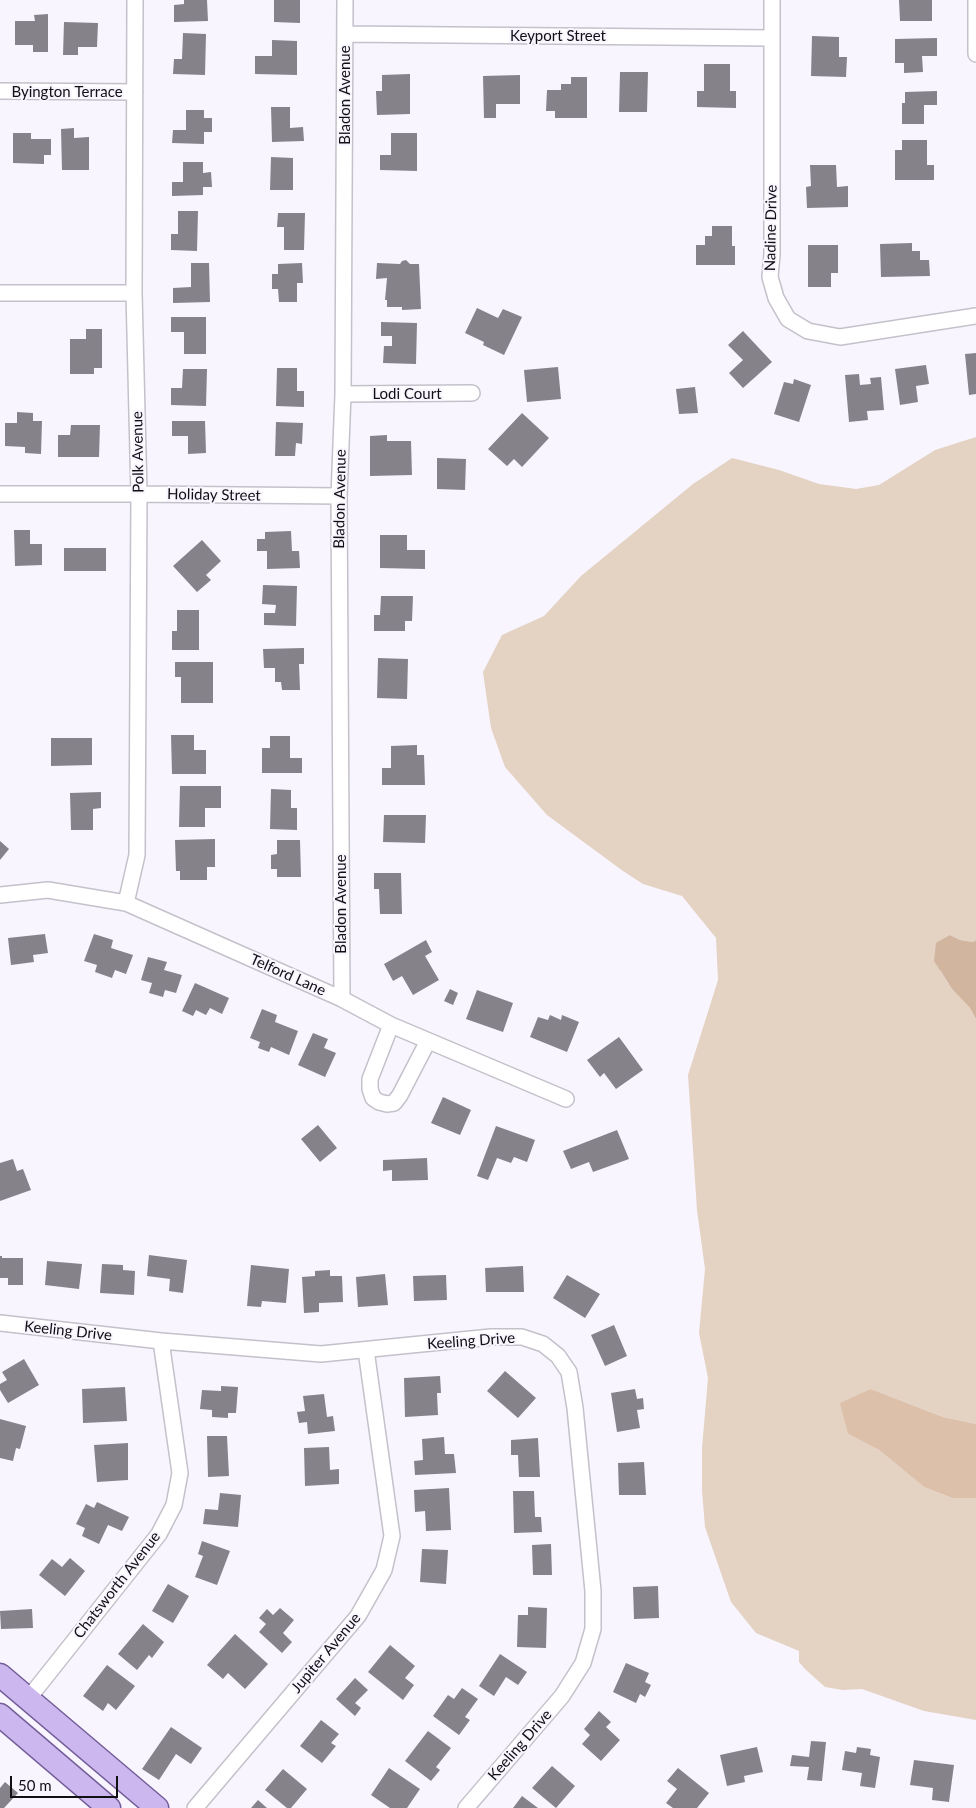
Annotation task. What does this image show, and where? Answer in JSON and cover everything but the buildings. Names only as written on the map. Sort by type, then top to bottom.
[{"type":"main road","points":[[0,1675],[157,1808]]},
{"type":"main road","points":[[0,1716],[109,1808]]},
{"type":"street","name":"Polk Avenue","points":[[126,903],[137,855],[139,494],[134,293],[135,0]]},
{"type":"street","name":"Bladon Avenue","points":[[342,999],[339,496],[343,394],[345,0]]},
{"type":"street","name":"Nadine Drive","points":[[772,0],[772,254],[770,277],[776,298],[788,319],[808,331],[840,337],[976,316]]},
{"type":"street","points":[[976,0],[976,54]]},
{"type":"street","name":"Keyport Street","points":[[345,34],[771,38]]},
{"type":"street","name":"Byington Terrace","points":[[0,91],[135,92]]},
{"type":"street","points":[[0,293],[134,293]]},
{"type":"street","name":"Lodi Court","points":[[343,394],[472,393]]},
{"type":"street","name":"Holiday Street","points":[[0,494],[339,496]]},
{"type":"street","name":"Telford Lane","points":[[0,895],[48,890],[126,903],[342,999],[391,1026],[566,1099]]},
{"type":"street","points":[[391,1026],[370,1080],[373,1098],[379,1102],[394,1103],[428,1041]]},
{"type":"street","name":"Keeling Drive","points":[[0,1323],[161,1341],[322,1354],[491,1337],[522,1337],[543,1344],[558,1356],[569,1372],[575,1408],[593,1591],[593,1629],[583,1663],[562,1696],[466,1808]]},
{"type":"street","name":"Chatsworth Avenue","points":[[28,1698],[159,1534],[174,1505],[180,1473],[161,1341]]},
{"type":"street","name":"Jupiter Avenue","points":[[194,1808],[358,1616],[384,1570],[392,1536],[366,1350]]},
{"type":"shaded area","points":[[976,437],[976,940],[973,942],[960,940],[950,935],[940,971],[952,989],[970,1008],[976,1019],[976,1424],[943,1417],[871,1389],[848,1434],[879,1450],[924,1487],[952,1498],[976,1498],[976,1720],[924,1711],[862,1689],[843,1690],[825,1687],[799,1662],[799,1651],[756,1633],[731,1602],[705,1527],[702,1490],[702,1448],[708,1378],[699,1333],[705,1269],[697,1210],[688,1075],[718,980],[716,938],[682,896],[643,884],[547,815],[505,767],[491,728],[483,672],[502,635],[544,616],[581,576],[693,484],[732,458],[779,470],[819,484],[856,489],[879,485],[935,450]]},
{"type":"shaded area","points":[[950,935],[960,940],[973,942],[976,940],[976,1019],[970,1008],[952,989],[934,961],[936,943]]},
{"type":"shaded area","points":[[871,1389],[943,1417],[976,1424],[976,1498],[952,1498],[924,1487],[879,1450],[848,1434],[840,1403]]}]
